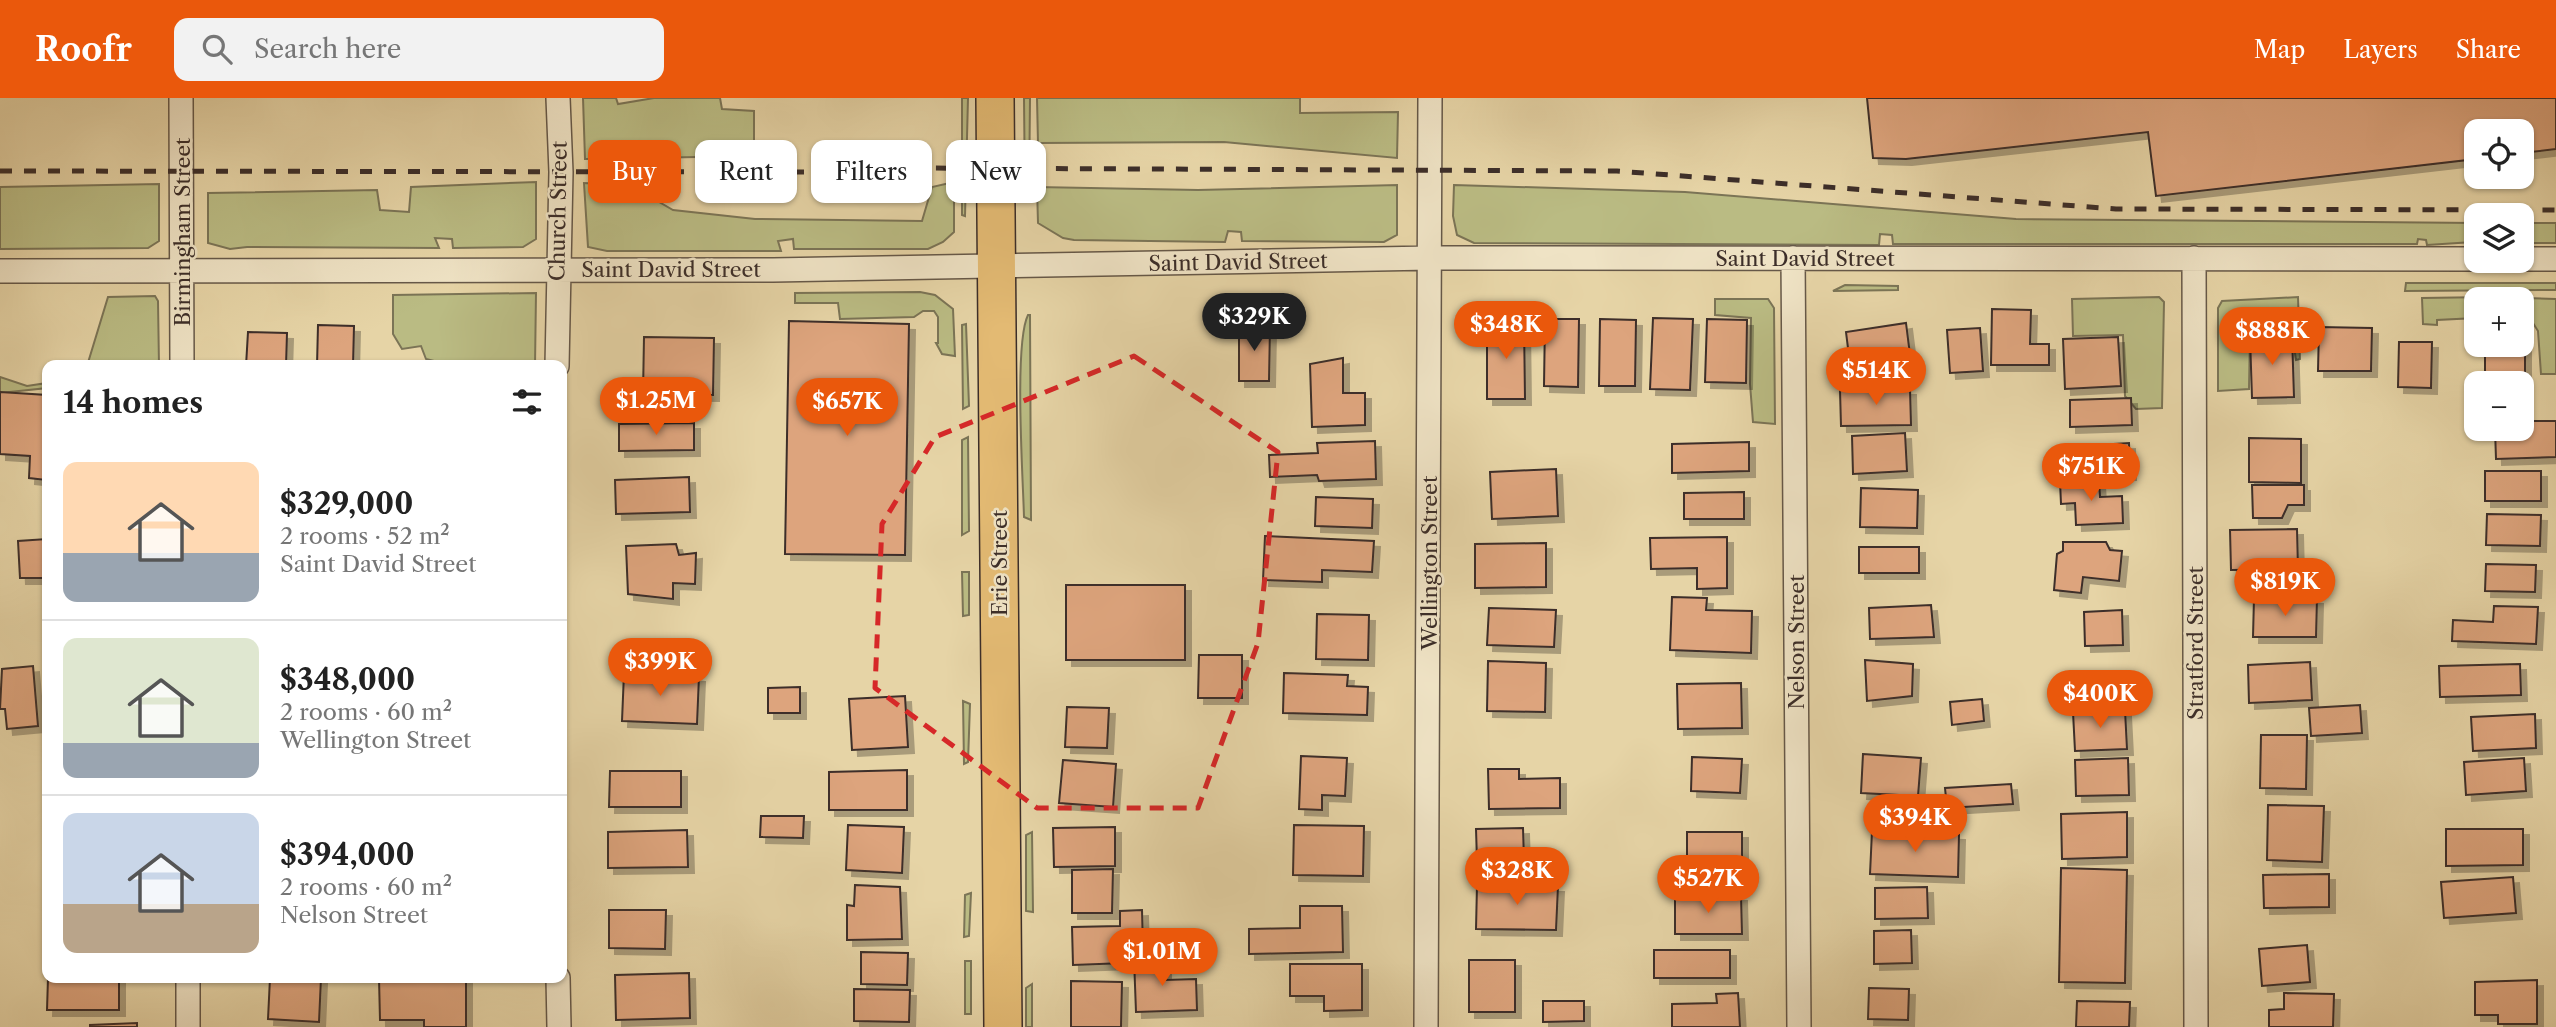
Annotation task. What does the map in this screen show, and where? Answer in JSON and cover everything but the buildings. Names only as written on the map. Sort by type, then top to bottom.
[{"type":"main road","name":"Erie Street","points":[[995,98],[1003,1027]]},
{"type":"street","name":"Birmingham Street","points":[[181,98],[182,360]]},
{"type":"street","name":"Church Street","points":[[557,360],[561,172],[558,98]]},
{"type":"street","name":"Wellington Street","points":[[1426,1027],[1430,98]]},
{"type":"street","name":"Saint David Street","points":[[0,271],[996,267],[1430,258],[2464,259]]},
{"type":"street","name":"Nelson Street","points":[[1793,258],[1798,1027]]},
{"type":"street","name":"Stratford Street","points":[[2194,258],[2196,1027]]},
{"type":"street","points":[[2534,259],[2556,259]]},
{"type":"street","points":[[188,983],[188,1027]]},
{"type":"street","points":[[558,983],[559,1027]]},
{"type":"highlighted area","points":[[1134,356],[1278,452],[1258,643],[1198,808],[1037,808],[875,688],[882,524],[935,437]]},
{"type":"green space","points":[[583,98],[616,98],[618,104],[654,98],[720,98],[722,109],[754,111],[754,140],[695,140],[695,157],[681,157],[681,140],[588,140],[588,159],[585,159]]},
{"type":"green space","points":[[962,98],[968,98],[967,140],[962,140]]},
{"type":"green space","points":[[1024,98],[1030,98],[1030,140],[1024,140]]},
{"type":"green space","points":[[1037,98],[1300,98],[1300,113],[1398,112],[1397,158],[1224,142],[1046,143],[1046,140],[1038,140]]},
{"type":"green space","points":[[536,182],[536,239],[523,247],[453,248],[452,239],[435,238],[439,248],[230,249],[208,243],[208,193],[377,190],[380,210],[409,212],[411,187]]},
{"type":"green space","points":[[584,183],[588,183],[588,203],[661,203],[673,210],[755,219],[922,221],[927,203],[932,203],[932,187],[946,184],[946,203],[954,203],[954,232],[943,242],[928,249],[794,249],[793,239],[778,241],[781,251],[607,251],[588,247]]},
{"type":"green space","points":[[159,184],[159,241],[148,248],[0,249],[0,187]]},
{"type":"green space","points":[[1397,185],[1397,235],[1384,242],[1242,241],[1241,232],[1228,231],[1225,242],[1074,240],[1063,238],[1038,223],[1037,203],[1046,203],[1046,187],[1198,190]]},
{"type":"green space","points":[[1454,185],[1685,192],[2016,219],[2464,223],[2464,243],[2427,245],[2426,240],[2418,239],[2417,244],[1893,244],[1892,235],[1880,234],[1879,245],[1474,243],[1457,235],[1453,216]]},
{"type":"green space","points":[[962,203],[965,203],[965,216],[962,215]]},
{"type":"green space","points":[[2534,223],[2556,223],[2556,243],[2534,243]]},
{"type":"green space","points":[[2406,283],[2556,283],[2556,290],[2534,290],[2534,287],[2464,287],[2464,291],[2405,291]]},
{"type":"green space","points":[[1845,285],[1898,286],[1898,290],[1833,291]]},
{"type":"green space","points":[[920,292],[935,295],[953,309],[955,356],[942,354],[936,343],[938,317],[934,311],[923,311],[914,317],[840,319],[838,303],[795,303],[795,293]]},
{"type":"green space","points":[[536,293],[535,360],[430,360],[426,359],[421,346],[402,349],[393,334],[393,295]]},
{"type":"green space","points":[[155,296],[158,301],[159,360],[89,360],[108,297]]},
{"type":"green space","points":[[2159,297],[2164,302],[2162,408],[2136,409],[2125,396],[2123,335],[2073,336],[2072,299]]},
{"type":"green space","points":[[2298,297],[2300,359],[2296,360],[2292,333],[2250,333],[2249,389],[2218,391],[2218,308],[2222,301]]},
{"type":"green space","points":[[2464,297],[2464,319],[2437,320],[2437,325],[2423,324],[2422,298]]},
{"type":"green space","points":[[2534,298],[2556,299],[2556,374],[2541,374],[2538,331],[2534,325]]},
{"type":"green space","points":[[1715,299],[1768,299],[1774,308],[1775,424],[1753,422],[1750,384],[1751,318],[1715,315]]},
{"type":"green space","points":[[1028,315],[1031,520],[1024,517],[1020,412],[1021,353]]},
{"type":"green space","points":[[966,324],[969,406],[963,409],[962,325]]},
{"type":"green space","points":[[0,377],[27,386],[42,384],[42,389],[0,393]]},
{"type":"green space","points":[[968,437],[969,531],[962,535],[962,440]]},
{"type":"green space","points":[[962,572],[969,572],[969,615],[963,616]]},
{"type":"green space","points":[[963,701],[970,704],[968,762],[964,764]]},
{"type":"green space","points":[[1032,832],[1033,912],[1026,911],[1026,835]]},
{"type":"green space","points":[[971,893],[969,936],[964,937],[965,895]]},
{"type":"green space","points":[[965,961],[971,961],[971,1014],[965,1014]]},
{"type":"green space","points":[[1032,984],[1032,1027],[1026,1027],[1026,988]]},
{"type":"railway","points":[[0,171],[809,172],[917,168],[1617,171],[2116,209],[2556,210]]}]
